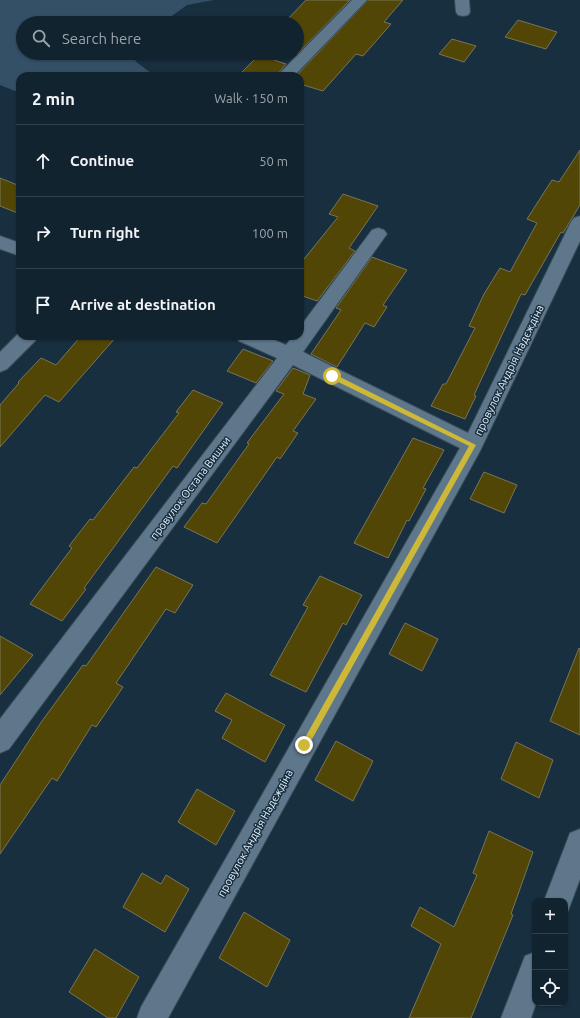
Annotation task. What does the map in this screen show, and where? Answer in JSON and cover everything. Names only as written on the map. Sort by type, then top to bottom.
[{"type":"street","points":[[304,57],[360,0]]},
{"type":"street","points":[[289,72],[301,60]]},
{"type":"street","name":"провулок Андрія Надєждіна","points":[[152,1018],[473,445],[580,222]]},
{"type":"street","name":"провулок Остапа Вишни","points":[[304,336],[378,234]]},
{"type":"street","points":[[0,242],[16,248]]},
{"type":"street","points":[[0,364],[24,340]]},
{"type":"street","points":[[255,340],[290,355],[473,445]]},
{"type":"street","name":"провулок Остапа Вишни","points":[[0,740],[301,340]]},
{"type":"street","points":[[559,898],[580,843]]},
{"type":"street","points":[[516,1018],[534,970]]},
{"type":"shaded area","points":[[0,0],[214,0],[187,5],[172,16],[16,16],[16,60],[136,60],[135,61],[150,72],[16,72],[16,91],[0,85]]},
{"type":"building","points":[[306,0],[350,0],[304,47],[304,16],[291,16]]},
{"type":"building","points":[[368,0],[403,0],[384,22],[391,24],[363,56],[356,54],[323,91],[304,85],[304,72],[300,72]]},
{"type":"building","points":[[518,20],[557,32],[546,49],[505,37]]},
{"type":"building","points":[[452,39],[476,46],[464,62],[439,54]]},
{"type":"building","points":[[254,60],[274,60],[286,64],[279,72],[242,72]]},
{"type":"building","points":[[580,150],[580,205],[563,233],[561,232],[525,295],[521,294],[474,395],[476,396],[465,419],[431,406],[443,384],[446,384],[475,328],[469,326],[484,294],[500,268],[510,272],[537,223],[527,219],[552,180],[559,182]]},
{"type":"building","points":[[0,178],[16,184],[16,212],[0,206]]},
{"type":"building","points":[[343,194],[378,206],[349,248],[355,251],[317,301],[304,296],[304,259],[338,217],[329,214]]},
{"type":"building","points":[[372,257],[407,270],[383,305],[387,307],[374,327],[365,323],[337,367],[311,354],[341,310],[336,308]]},
{"type":"building","points":[[78,340],[113,340],[59,402],[45,395],[0,447],[0,405],[19,383],[18,382],[41,358],[56,365]]},
{"type":"building","points":[[243,349],[273,361],[256,383],[227,371]]},
{"type":"building","points":[[293,368],[310,375],[303,394],[316,399],[293,431],[298,433],[280,459],[277,457],[217,543],[184,527],[202,503],[206,504],[249,444],[247,443],[284,394],[276,391]]},
{"type":"building","points":[[193,390],[223,403],[177,468],[173,466],[84,588],[86,589],[62,621],[30,604],[72,548],[69,546],[90,519],[93,520],[134,467],[137,468],[179,413],[176,412]]},
{"type":"building","points":[[413,438],[444,450],[423,488],[426,489],[409,521],[407,520],[388,558],[354,543]]},
{"type":"building","points":[[484,472],[517,485],[504,513],[470,499]]},
{"type":"building","points":[[156,567],[193,585],[175,613],[166,609],[116,683],[123,687],[96,727],[92,725],[57,781],[52,778],[0,854],[0,785],[42,721],[83,665],[86,666]]},
{"type":"building","points":[[320,576],[362,595],[346,625],[343,623],[306,692],[270,675],[308,607],[303,605]]},
{"type":"building","points":[[405,623],[438,639],[422,671],[389,654]]},
{"type":"building","points":[[0,636],[33,655],[0,695]]},
{"type":"building","points":[[579,648],[580,649],[580,735],[550,721]]},
{"type":"building","points":[[226,693],[285,725],[265,762],[222,738],[232,720],[215,711]]},
{"type":"building","points":[[336,741],[373,761],[353,801],[315,780]]},
{"type":"building","points":[[516,742],[553,760],[539,798],[501,779]]},
{"type":"building","points":[[197,789],[235,811],[216,845],[178,822]]},
{"type":"building","points":[[489,831],[533,852],[511,914],[513,915],[471,1018],[409,1018],[441,944],[411,926],[420,907],[454,927],[477,875],[473,873]]},
{"type":"building","points":[[142,873],[161,884],[166,875],[189,889],[165,932],[123,907]]},
{"type":"building","points":[[244,912],[290,940],[267,987],[219,958]]},
{"type":"building","points":[[95,949],[139,977],[116,1018],[108,1018],[69,992]]},
{"type":"route","points":[[304,745],[473,445],[332,376]]}]
